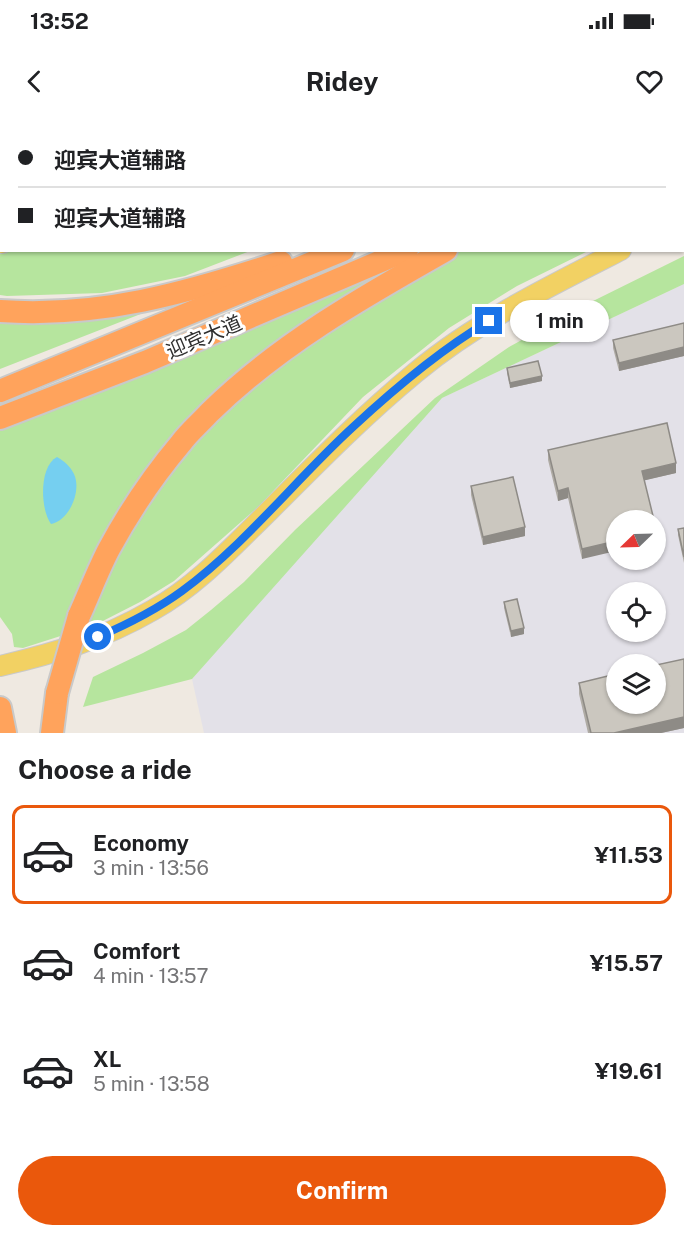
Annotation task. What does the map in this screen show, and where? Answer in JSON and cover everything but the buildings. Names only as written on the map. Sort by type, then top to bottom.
[{"type":"highway","points":[[0,311],[37,314],[78,312],[121,306],[198,289],[307,252]]},
{"type":"highway","name":"迎宾大道","points":[[0,391],[338,252]]},
{"type":"highway","name":"迎宾大道","points":[[0,418],[145,362],[402,252]]},
{"type":"highway","points":[[52,733],[57,693],[79,616],[109,549],[146,490],[181,442],[226,397],[264,365],[365,296],[442,252]]},
{"type":"highway","points":[[0,708],[5,733]]},
{"type":"main road","points":[[0,666],[77,646],[119,628],[183,591],[219,560],[352,428],[416,372],[483,324],[617,252]]},
{"type":"shaded area","points":[[684,284],[684,733],[204,733],[192,679],[306,544],[442,398]]},
{"type":"green space","points":[[0,252],[247,252],[185,276],[102,293],[0,295]]},
{"type":"green space","points":[[453,252],[586,252],[517,286],[449,328],[363,397],[259,506],[174,581],[140,602],[95,625],[23,648],[14,647],[12,634],[0,617],[0,422],[375,276],[410,276]]},
{"type":"green space","points":[[684,256],[684,284],[442,398],[192,679],[83,707],[93,677],[186,630],[211,610],[244,582],[295,530],[435,398],[509,347],[587,304]]},
{"type":"green space","points":[[156,308],[0,369],[0,315]]},
{"type":"water","points":[[57,457],[67,464],[74,474],[76,489],[68,511],[57,522],[51,524],[43,499],[43,488],[47,469]]},
{"type":"route","points":[[98,637],[119,628],[183,591],[219,560],[352,428],[416,372],[489,321]]}]
